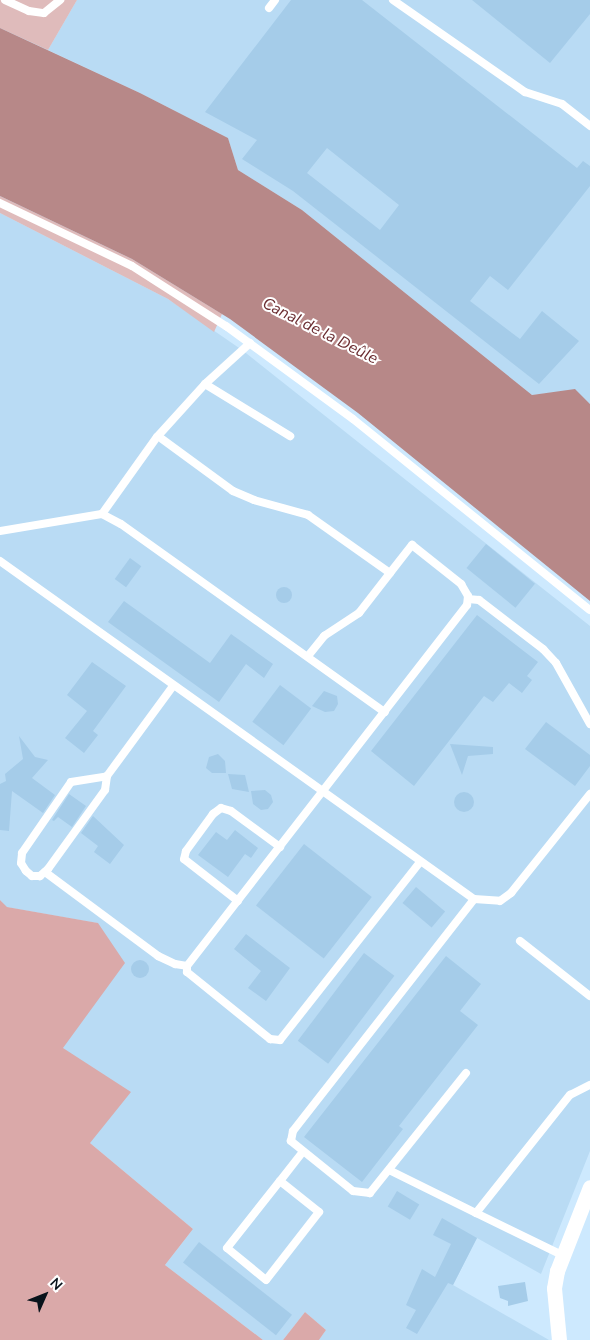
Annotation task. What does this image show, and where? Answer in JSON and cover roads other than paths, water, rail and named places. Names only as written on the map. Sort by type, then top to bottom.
[{"type":"street","points":[[559,1340],[554,1288],[562,1255],[590,1187]]},
{"type":"lane","points":[[5,0],[29,11],[44,13],[59,2]]},
{"type":"lane","points":[[269,8],[275,0]]},
{"type":"lane","points":[[393,0],[526,92],[562,104],[590,126]]},
{"type":"lane","points":[[0,203],[132,266],[250,343],[353,419],[590,610]]},
{"type":"lane","points":[[102,514],[157,437],[205,384],[250,343]]},
{"type":"lane","points":[[205,384],[290,436]]},
{"type":"lane","points":[[162,439],[233,491],[254,500],[308,515],[390,573]]},
{"type":"lane","points":[[0,531],[102,514],[308,656],[385,712]]},
{"type":"lane","points":[[187,966],[467,605],[468,599],[461,584],[412,545],[360,613],[324,636],[308,656]]},
{"type":"lane","points":[[0,561],[322,793],[474,899],[500,901],[511,893],[590,794]]},
{"type":"lane","points":[[468,599],[479,600],[546,652],[590,724]]},
{"type":"lane","points":[[107,776],[71,782],[22,853],[21,863],[32,876],[45,872],[105,790],[107,776],[173,686]]},
{"type":"lane","points":[[238,901],[184,859],[186,851],[214,814],[221,808],[231,811],[280,847]]},
{"type":"lane","points":[[187,966],[191,977],[270,1039],[280,1040],[420,862]]},
{"type":"lane","points":[[45,872],[158,956],[175,964],[187,966]]},
{"type":"lane","points":[[466,1072],[370,1193],[358,1194],[302,1152],[291,1141],[293,1131],[474,899]]},
{"type":"lane","points":[[520,941],[590,996]]},
{"type":"lane","points":[[476,1212],[570,1095],[590,1085]]},
{"type":"lane","points":[[280,1181],[320,1212],[266,1280],[227,1248],[302,1152]]},
{"type":"lane","points":[[389,1170],[562,1255]]},
{"type":"water","name":"Canal de la Deûle","points":[[0,28],[140,93],[228,138],[238,170],[302,210],[532,395],[575,389],[590,404],[590,601],[358,413],[230,319],[132,259],[0,196]]}]
